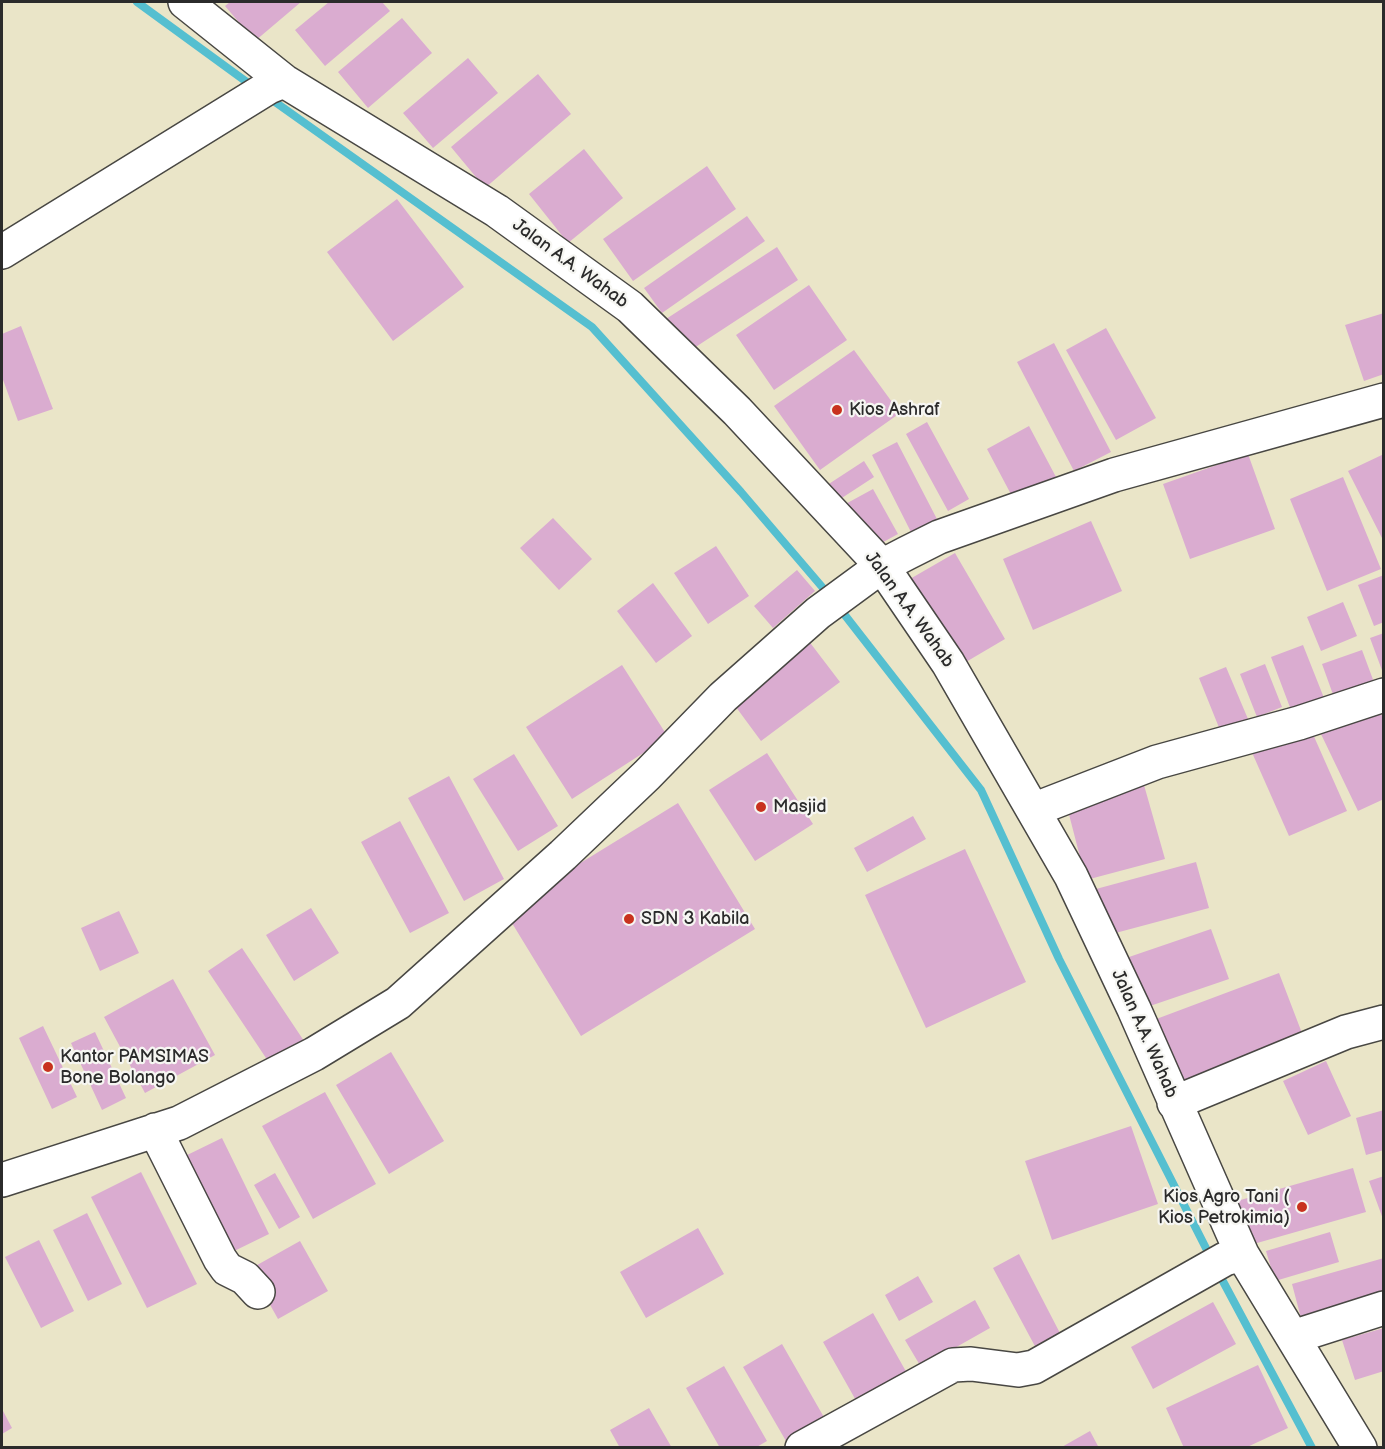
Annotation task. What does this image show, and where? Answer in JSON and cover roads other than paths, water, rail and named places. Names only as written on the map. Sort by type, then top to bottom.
[{"type":"street","name":"Jalan A.A. Wahab","points":[[184,2],[268,89],[496,210],[630,307],[737,411],[870,575],[948,663],[1076,887],[1134,1009],[1174,1103],[1226,1261],[1293,1337],[1360,1448]]},
{"type":"street","points":[[2,252],[268,89]]},
{"type":"street","points":[[2,1180],[179,1123],[314,1054],[398,1004],[613,807],[723,697],[818,613],[870,575],[939,537],[1114,475],[1383,399]]},
{"type":"street","points":[[1033,810],[1157,762],[1289,725],[1383,695]]},
{"type":"street","points":[[1174,1103],[1347,1032],[1383,1022]]},
{"type":"street","points":[[155,1131],[220,1259],[227,1269],[245,1278],[258,1292]]},
{"type":"street","points":[[802,1448],[953,1365],[971,1364],[1018,1370],[1034,1367],[1226,1261]]},
{"type":"street","points":[[1293,1337],[1383,1308]]},
{"type":"waterway","points":[[137,2],[255,88]]},
{"type":"waterway","points":[[268,97],[592,327],[741,492],[829,595]]},
{"type":"waterway","points":[[837,605],[981,790],[1059,959],[1212,1260]]},
{"type":"waterway","points":[[1218,1272],[1312,1448]]},
{"type":"place","name":"Kios Ashraf","points":[[837,410]]},
{"type":"place","name":"Masjid","points":[[761,807]]},
{"type":"place","name":"SDN 3 Kabila","points":[[629,919]]},
{"type":"place","name":"Kantor PAMSIMAS Bone Bolango","points":[[48,1067]]},
{"type":"place","name":"Kios Agro Tani ( Kios Petrokimia)","points":[[1302,1207]]}]
